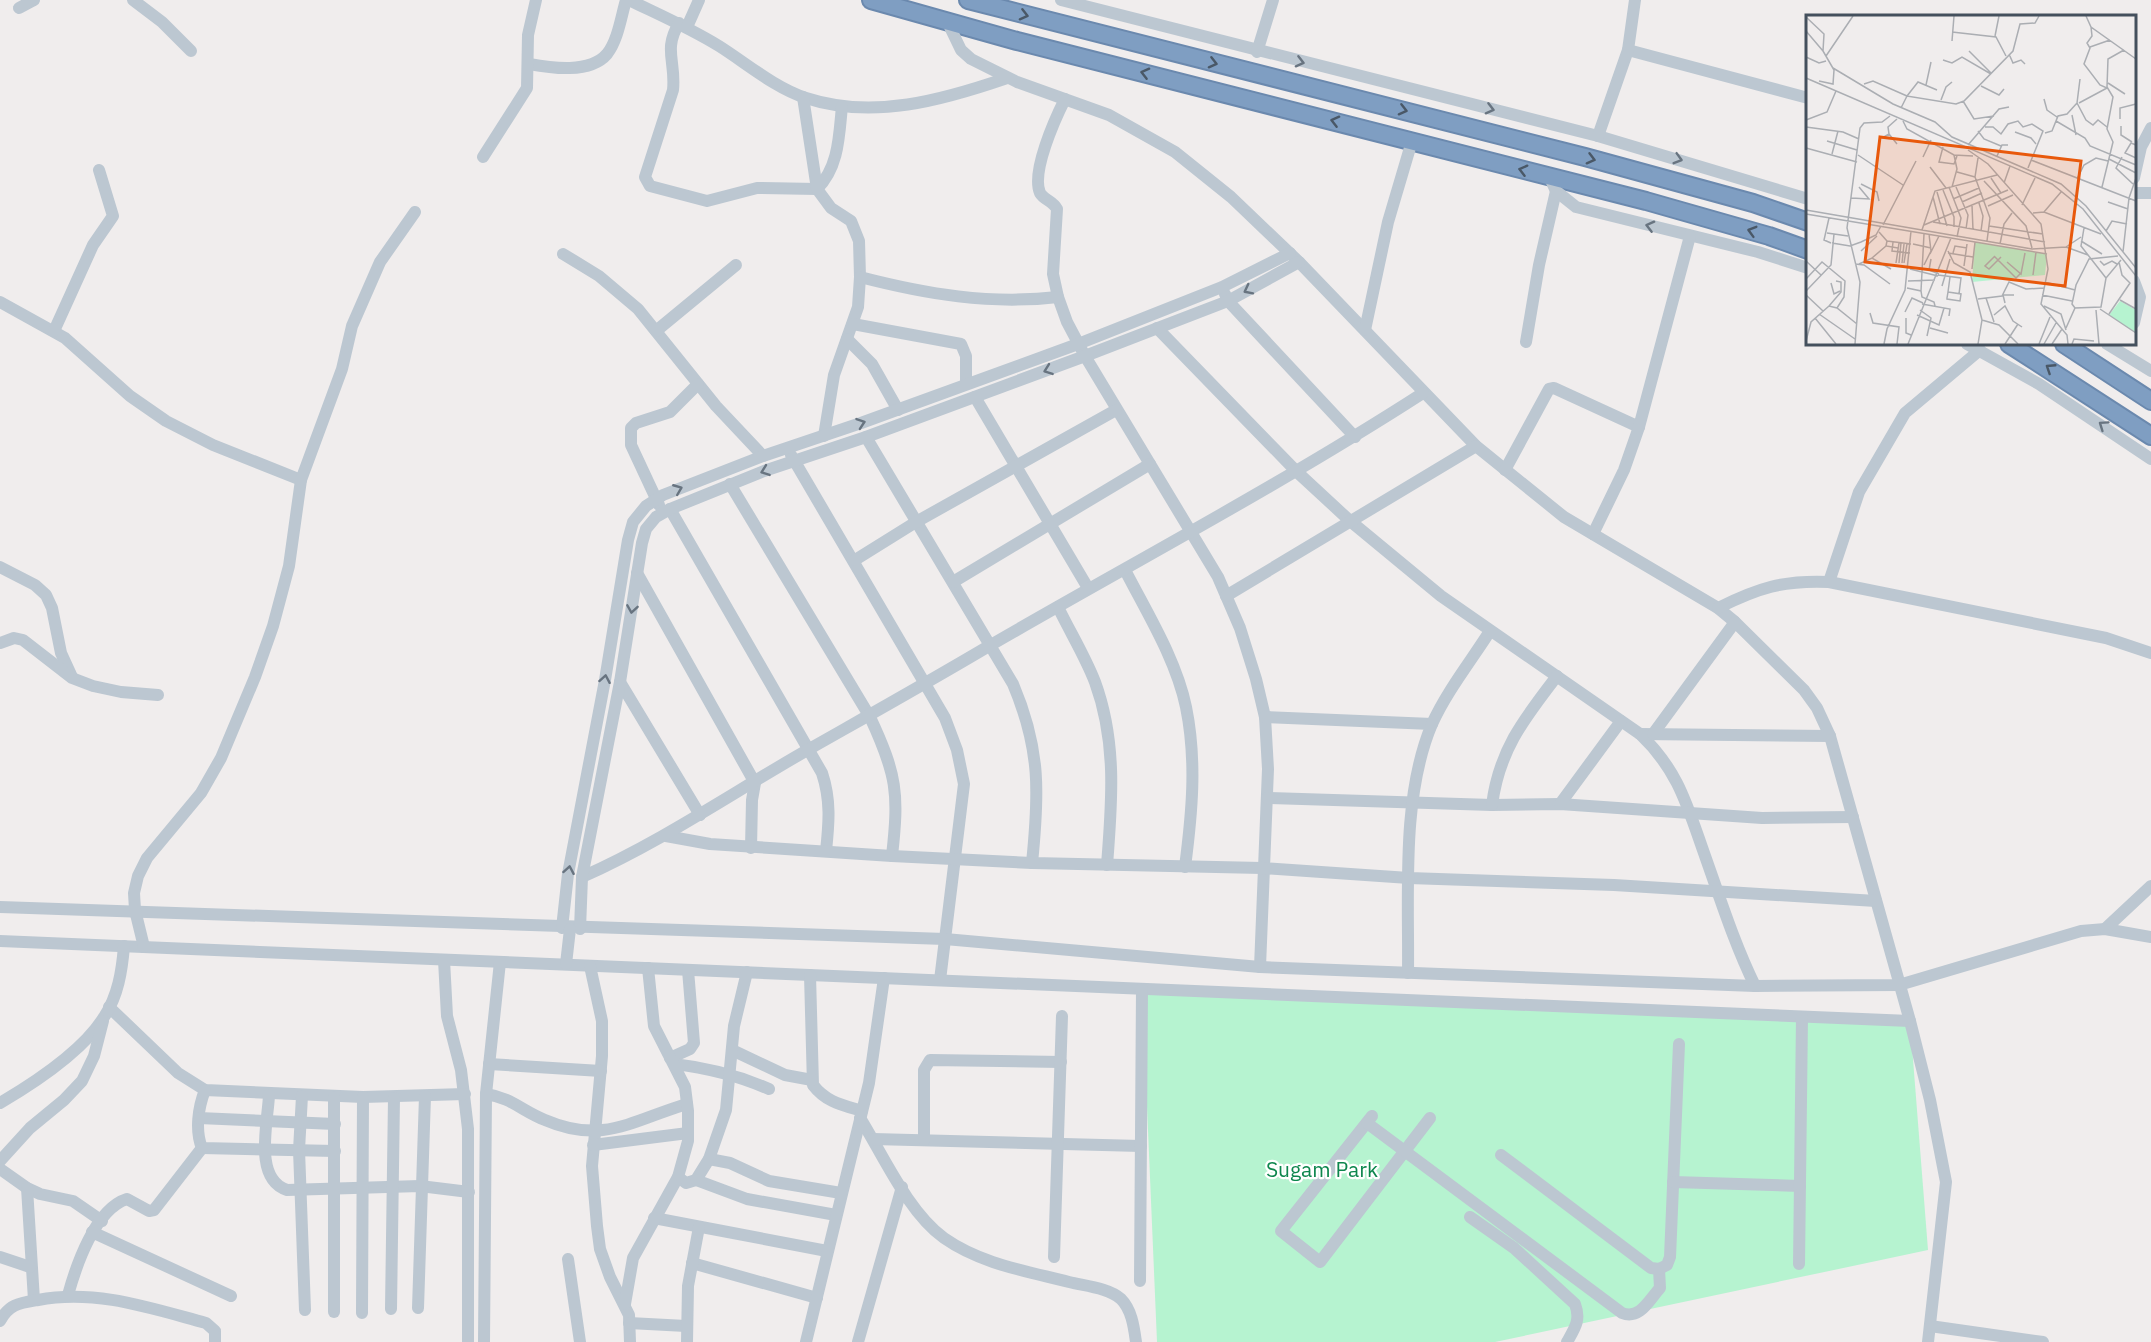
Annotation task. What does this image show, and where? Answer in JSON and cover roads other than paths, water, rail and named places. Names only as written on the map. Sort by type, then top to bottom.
[{"type":"highway","points":[[871,0],[948,23],[1412,141],[1552,184],[1716,220],[1806,249]]},
{"type":"highway","points":[[968,0],[1596,160],[1753,203],[1806,221]]},
{"type":"highway","points":[[2011,345],[2151,436]]},
{"type":"highway","points":[[2066,345],[2151,401]]},
{"type":"street","points":[[20,8],[34,0]]},
{"type":"street","points":[[133,0],[162,22],[191,51]]},
{"type":"street","points":[[483,157],[523,99],[527,88],[528,35],[536,0]]},
{"type":"street","points":[[529,64],[573,67],[592,63],[606,56],[614,43],[628,0],[683,25],[804,97],[842,106],[869,109],[911,104],[956,96],[1007,78]]},
{"type":"street","points":[[699,0],[669,45],[675,75],[673,90],[646,171],[646,183],[650,186],[692,199],[707,201],[757,188],[818,189],[828,179],[837,154],[842,106]]},
{"type":"street","points":[[1061,0],[1257,52],[1598,136],[1806,198]]},
{"type":"street","points":[[1257,52],[1273,0]]},
{"type":"street","points":[[1598,136],[1628,50],[1635,0]]},
{"type":"street","points":[[948,23],[961,50],[971,59],[1007,78],[1109,115],[1175,152],[1231,197],[1290,253],[1476,446],[1564,517],[1718,608],[1804,690],[1817,708],[1830,736],[1910,1021],[1930,1100],[1946,1182],[1928,1342]]},
{"type":"street","points":[[1628,50],[1806,97]]},
{"type":"street","points":[[804,97],[818,189],[831,208],[851,221],[856,230],[860,277],[853,324],[834,375],[824,436]]},
{"type":"street","points":[[1065,99],[1048,139],[1039,181],[1040,192],[1057,209],[1053,274],[1058,297],[1078,344],[1218,577],[1243,638],[1265,717],[1267,798],[1262,868],[1260,967]]},
{"type":"street","points":[[2136,169],[2141,147],[2151,128]]},
{"type":"street","points":[[1365,330],[1388,222],[1412,141]]},
{"type":"street","points":[[54,331],[93,245],[113,216],[99,170]]},
{"type":"street","points":[[1552,184],[1576,207],[1758,252],[1806,267]]},
{"type":"street","points":[[1526,342],[1552,184]]},
{"type":"street","points":[[2136,194],[2151,193]]},
{"type":"street","points":[[144,947],[135,910],[134,893],[138,876],[147,858],[201,793],[220,758],[255,677],[273,626],[289,566],[301,480],[342,369],[352,326],[380,262],[414,212]]},
{"type":"street","points":[[1593,534],[1624,470],[1639,427],[1690,236]]},
{"type":"street","points":[[570,928],[568,874],[605,680],[628,540],[633,522],[646,506],[657,499],[763,456],[898,410],[1078,344],[1222,287],[1290,253]]},
{"type":"street","points":[[562,254],[620,292],[763,456]]},
{"type":"street","points":[[566,964],[570,928],[620,682],[646,529],[666,511],[730,484],[975,397],[1228,301],[1299,262]]},
{"type":"street","points":[[656,331],[736,265]]},
{"type":"street","points":[[860,277],[915,291],[957,297],[1024,301],[1058,297]]},
{"type":"street","points":[[2136,286],[2140,297],[2136,314]]},
{"type":"street","points":[[1222,287],[1228,301],[1355,436]]},
{"type":"street","points":[[0,302],[54,331],[96,363],[130,396],[166,422],[213,445],[301,480]]},
{"type":"street","points":[[853,324],[961,344],[966,356],[966,384]]},
{"type":"street","points":[[1156,328],[1296,471],[1349,520],[1441,596],[1621,721],[1646,734],[1830,736]]},
{"type":"street","points":[[847,339],[872,364],[898,410]]},
{"type":"street","points":[[1969,345],[2066,401],[2151,459]]},
{"type":"street","points":[[2112,345],[2127,349],[2151,371]]},
{"type":"street","points":[[1829,582],[1858,492],[1905,413],[1980,350]]},
{"type":"street","points":[[698,384],[670,412],[636,423],[631,428],[629,436],[631,445],[657,499],[810,748],[829,795],[830,816],[826,851]]},
{"type":"street","points":[[1505,470],[1549,389],[1554,388],[1639,427]]},
{"type":"street","points":[[582,877],[666,836],[810,748],[870,717],[1088,588],[1190,533],[1355,436],[1423,393]]},
{"type":"street","points":[[975,397],[1088,588]]},
{"type":"street","points":[[855,560],[1015,465],[1116,410]]},
{"type":"street","points":[[866,437],[1014,684],[1028,718],[1034,752],[1038,801],[1032,863]]},
{"type":"street","points":[[1226,596],[1349,520],[1476,446]]},
{"type":"street","points":[[789,447],[794,461],[855,560],[945,718],[954,740],[964,784],[961,824],[953,858],[940,980]]},
{"type":"street","points":[[953,582],[1150,464]]},
{"type":"street","points":[[730,484],[870,717],[888,755],[897,789],[892,856]]},
{"type":"street","points":[[0,567],[35,585],[46,595],[52,608],[61,653],[72,678]]},
{"type":"street","points":[[1125,570],[1167,652],[1186,706],[1194,761],[1193,808],[1185,867]]},
{"type":"street","points":[[638,573],[755,783],[752,800],[751,848]]},
{"type":"street","points":[[1718,608],[1770,585],[1797,581],[1829,582],[2106,638],[2151,653]]},
{"type":"street","points":[[1058,607],[1094,680],[1107,722],[1112,765],[1107,865]]},
{"type":"street","points":[[1646,734],[1735,622]]},
{"type":"street","points":[[1408,973],[1413,802],[1422,759],[1432,724],[1490,631]]},
{"type":"street","points":[[0,643],[14,638],[23,640],[72,678],[93,686],[121,692],[158,695]]},
{"type":"street","points":[[1492,805],[1499,766],[1508,745],[1521,723],[1557,676]]},
{"type":"street","points":[[620,682],[700,815]]},
{"type":"street","points":[[1265,717],[1432,724]]},
{"type":"street","points":[[1560,804],[1621,721]]},
{"type":"street","points":[[1646,734],[1677,778],[1718,893],[1755,986]]},
{"type":"street","points":[[1267,798],[1492,805],[1560,804],[1762,818],[1853,817]]},
{"type":"street","points":[[666,836],[751,848],[892,856],[1032,863],[1262,868],[1409,878],[1558,882],[1876,901]]},
{"type":"street","points":[[2105,929],[2151,886]]},
{"type":"street","points":[[0,907],[945,939],[1260,967],[1755,986],[1899,985],[2081,931],[2105,929],[2151,938]]},
{"type":"street","points":[[0,941],[1910,1021]]},
{"type":"street","points":[[0,1161],[30,1128],[64,1100],[82,1081],[94,1056],[122,971],[124,946]]},
{"type":"street","points":[[444,960],[447,1016],[465,1094],[469,1192],[468,1342]]},
{"type":"street","points":[[484,1342],[486,1094],[500,962]]},
{"type":"street","points":[[590,966],[602,1021],[601,1071],[593,1139],[594,1199],[600,1249],[610,1277],[625,1304],[630,1323],[630,1342]]},
{"type":"street","points":[[625,1304],[633,1258],[678,1177],[688,1133],[685,1087],[654,1026],[648,968]]},
{"type":"street","points":[[672,1061],[690,1049],[694,1043],[688,970]]},
{"type":"street","points":[[696,1180],[709,1159],[726,1110],[737,1004],[747,972]]},
{"type":"street","points":[[810,975],[812,1080],[820,1094],[832,1103],[861,1114],[873,1139],[921,1215],[942,1237],[969,1254],[1005,1266],[1101,1290],[1120,1298],[1129,1309],[1136,1342]]},
{"type":"street","points":[[806,1342],[861,1114],[879,1022],[884,978]]},
{"type":"street","points":[[1140,1281],[1142,989]]},
{"type":"street","points":[[107,1012],[178,1073],[205,1090],[269,1095],[394,1098],[465,1094]]},
{"type":"street","points":[[0,1103],[54,1066],[84,1041],[107,1012]]},
{"type":"street","points":[[1054,1257],[1062,1016]]},
{"type":"street","points":[[1799,1264],[1802,1017]]},
{"type":"street","points":[[1500,1155],[1651,1268],[1659,1269],[1666,1265],[1670,1257],[1679,1044]]},
{"type":"street","points":[[732,1050],[785,1075],[812,1080]]},
{"type":"street","points":[[924,1140],[924,1070],[930,1060],[1061,1062]]},
{"type":"street","points":[[672,1061],[731,1074],[769,1089]]},
{"type":"street","points":[[489,1064],[601,1071]]},
{"type":"street","points":[[202,1148],[199,1141],[199,1103],[205,1090]]},
{"type":"street","points":[[486,1094],[513,1101],[542,1119],[593,1139],[688,1133]]},
{"type":"street","points":[[269,1095],[266,1169],[278,1187],[334,1189],[420,1186],[469,1192]]},
{"type":"street","points":[[302,1096],[299,1150],[305,1310]]},
{"type":"street","points":[[418,1308],[420,1186],[425,1096]]},
{"type":"street","points":[[334,1097],[334,1312]]},
{"type":"street","points":[[362,1313],[363,1097]]},
{"type":"street","points":[[391,1309],[394,1098]]},
{"type":"street","points":[[593,1139],[687,1104]]},
{"type":"street","points":[[199,1118],[335,1124]]},
{"type":"street","points":[[1430,1119],[1405,1152],[1320,1262],[1281,1231],[1369,1120],[1405,1152],[1622,1313],[1630,1316],[1638,1314],[1660,1288],[1659,1269]]},
{"type":"street","points":[[873,1139],[1141,1146]]},
{"type":"street","points":[[202,1148],[335,1151]]},
{"type":"street","points":[[68,1295],[82,1252],[92,1232],[102,1221],[121,1201],[127,1199],[149,1211],[154,1210],[202,1148]]},
{"type":"street","points":[[709,1159],[730,1163],[769,1181],[842,1193]]},
{"type":"street","points":[[0,1169],[27,1188],[40,1194],[74,1201],[102,1221]]},
{"type":"street","points":[[678,1177],[686,1183],[696,1180],[747,1199],[836,1215]]},
{"type":"street","points":[[1673,1182],[1800,1186]]},
{"type":"street","points":[[858,1342],[902,1187]]},
{"type":"street","points":[[27,1188],[30,1267],[34,1300]]},
{"type":"street","points":[[1470,1217],[1514,1248],[1575,1304],[1578,1313],[1577,1326],[1567,1342]]},
{"type":"street","points":[[654,1218],[827,1251]]},
{"type":"street","points":[[687,1342],[686,1326],[692,1263],[699,1227]]},
{"type":"street","points":[[92,1232],[231,1296]]},
{"type":"street","points":[[0,1257],[30,1267]]},
{"type":"street","points":[[568,1259],[580,1342]]},
{"type":"street","points":[[692,1263],[818,1298]]},
{"type":"street","points":[[0,1322],[9,1308],[34,1300],[68,1295],[119,1300],[206,1323],[215,1331],[215,1342]]},
{"type":"street","points":[[630,1323],[686,1326]]},
{"type":"street","points":[[1930,1326],[2043,1342]]},
{"type":"park label","name":"Sugam Park","points":[[1322,1169]]}]
